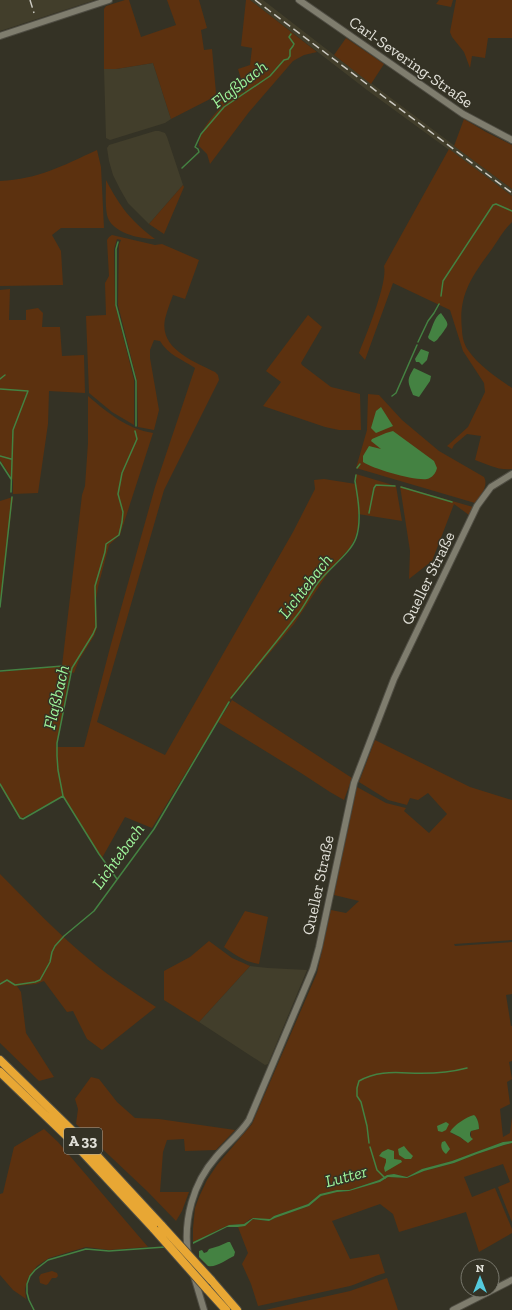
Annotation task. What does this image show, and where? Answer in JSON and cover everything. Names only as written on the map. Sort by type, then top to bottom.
[{"type":"highway","name":"A 33","points":[[0,1060],[87,1145],[237,1310]]},
{"type":"highway","name":"A 33","points":[[0,1072],[76,1145],[154,1229],[226,1310]]},
{"type":"street","points":[[0,36],[109,0]]},
{"type":"street","name":"Carl-Severing-Straße","points":[[299,0],[459,111],[478,123],[512,140]]},
{"type":"street","name":"Queller Straße","points":[[204,1310],[194,1280],[187,1246],[188,1218],[195,1193],[210,1165],[237,1136],[249,1120],[311,973],[318,951],[352,789],[394,679],[477,506],[491,486],[512,474]]},
{"type":"street","points":[[453,1310],[512,1280]]},
{"type":"shaded area","points":[[0,0],[95,0],[0,31]]},
{"type":"shaded area","points":[[129,0],[141,37],[176,25],[167,0],[199,0],[207,28],[201,30],[204,50],[212,49],[216,93],[214,97],[171,119],[153,63],[116,69],[104,69],[104,9],[106,6]]},
{"type":"shaded area","points":[[246,0],[250,0],[317,52],[304,55],[293,61],[249,112],[210,164],[207,154],[199,146],[204,129],[222,106],[218,100],[219,95],[245,92],[238,69],[250,65],[252,48],[241,46]]},
{"type":"shaded area","points":[[250,0],[263,0],[512,189],[512,196],[367,90]]},
{"type":"shaded area","points":[[439,0],[453,0],[451,7],[436,4]]},
{"type":"shaded area","points":[[456,0],[512,0],[512,38],[488,38],[485,58],[472,56],[470,68],[464,52],[452,37],[450,32]]},
{"type":"shaded area","points":[[346,38],[384,64],[371,84],[334,55]]},
{"type":"shaded area","points":[[153,63],[171,119],[165,123],[110,140],[106,138],[104,69],[116,69]]},
{"type":"shaded area","points":[[464,119],[512,145],[512,189],[454,146]]},
{"type":"shaded area","points":[[155,131],[165,133],[183,185],[149,224],[128,203],[120,189],[113,175],[107,148],[109,145]]},
{"type":"shaded area","points":[[449,149],[512,196],[512,222],[478,268],[468,286],[464,296],[461,318],[465,346],[472,356],[494,376],[512,388],[512,469],[498,468],[475,460],[481,436],[467,434],[454,445],[452,449],[447,446],[468,427],[485,392],[484,383],[463,351],[450,310],[393,283],[365,360],[359,353],[380,296],[383,284],[384,266]]},
{"type":"shaded area","points":[[97,150],[101,167],[104,228],[61,228],[52,235],[61,251],[63,285],[0,286],[0,181],[39,175]]},
{"type":"shaded area","points":[[106,180],[116,198],[127,213],[139,226],[155,239],[142,238],[127,234],[114,226],[107,215]]},
{"type":"shaded area","points":[[183,185],[184,187],[164,234],[149,224]]},
{"type":"shaded area","points":[[112,235],[155,245],[162,244],[199,260],[185,299],[173,295],[165,319],[165,329],[167,338],[180,353],[215,372],[218,375],[219,380],[164,490],[97,722],[165,755],[293,532],[315,489],[314,480],[324,479],[356,484],[356,474],[396,486],[402,521],[358,514],[358,528],[350,548],[330,570],[294,624],[231,699],[152,828],[125,817],[102,858],[63,796],[20,819],[0,786],[0,672],[62,666],[82,495],[85,486],[88,443],[88,396],[110,414],[126,424],[153,433],[120,535],[109,545],[96,600],[97,628],[94,636],[79,660],[74,673],[70,672],[56,747],[84,747],[155,487],[195,368],[167,350],[160,341],[154,340],[150,350],[150,358],[159,410],[154,430],[138,427],[137,381],[118,305],[119,245],[121,240],[117,239],[114,249],[115,304],[134,380],[134,425],[112,412],[89,393],[86,316],[106,315],[105,283],[109,276],[107,240]]},
{"type":"shaded area","points":[[10,289],[9,320],[26,320],[26,310],[38,308],[43,313],[42,327],[60,327],[62,356],[84,355],[85,393],[49,391],[48,424],[38,493],[13,494],[13,480],[0,460],[0,290]]},
{"type":"shaded area","points":[[441,313],[447,324],[441,335],[434,342],[428,337],[435,320]]},
{"type":"shaded area","points":[[308,315],[322,327],[301,363],[331,387],[360,394],[361,430],[339,430],[325,427],[263,406],[281,382],[266,371]]},
{"type":"shaded area","points":[[421,349],[429,352],[427,360],[422,365],[419,362],[416,362],[415,359]]},
{"type":"shaded area","points":[[414,368],[431,376],[430,381],[419,397],[413,395],[409,384],[409,379]]},
{"type":"shaded area","points":[[368,394],[379,395],[402,420],[439,451],[484,477],[485,487],[475,503],[356,468],[367,430]]},
{"type":"shaded area","points":[[381,407],[393,426],[376,433],[371,428],[376,411]]},
{"type":"shaded area","points":[[393,431],[434,461],[437,468],[432,476],[427,479],[413,478],[394,474],[363,462],[363,456],[369,446],[381,449],[371,441],[372,439]]},
{"type":"shaded area","points":[[400,486],[473,507],[469,515],[454,504],[432,561],[409,579],[410,551]]},
{"type":"shaded area","points":[[13,497],[0,602],[0,501]]},
{"type":"shaded area","points":[[232,700],[352,778],[344,800],[218,722]]},
{"type":"shaded area","points":[[375,740],[470,787],[512,800],[512,940],[454,944],[455,946],[512,942],[512,994],[506,995],[512,1026],[512,1061],[509,1062],[512,1079],[507,1082],[510,1104],[500,1109],[503,1137],[510,1133],[512,1117],[512,1141],[503,1142],[452,1161],[422,1169],[407,1177],[394,1174],[387,1175],[379,1180],[349,1190],[337,1190],[320,1194],[308,1204],[274,1216],[270,1220],[256,1218],[250,1219],[244,1224],[229,1225],[193,1242],[195,1208],[199,1197],[207,1180],[217,1165],[252,1124],[317,973],[331,910],[346,913],[359,901],[334,895],[357,787],[386,803],[406,808],[404,811],[429,833],[447,814],[428,793],[418,800],[410,798],[407,805],[388,800],[359,782]],"holes":[[[472,1116],[477,1118],[479,1129],[471,1131],[471,1137],[463,1140],[451,1133],[459,1123]]]},
{"type":"shaded area","points":[[0,874],[44,919],[79,951],[106,973],[156,1007],[102,1050],[87,1039],[73,1011],[67,1012],[44,981],[36,984],[17,986],[21,992],[26,1033],[54,1077],[39,1081],[0,1043]]},
{"type":"shaded area","points":[[245,911],[268,917],[259,964],[245,960],[224,947]]},
{"type":"shaded area","points":[[209,941],[232,958],[250,966],[199,1022],[164,1000],[164,971],[190,957]]},
{"type":"shaded area","points":[[250,966],[307,970],[268,1064],[265,1065],[199,1022]]},
{"type":"shaded area","points":[[91,1077],[99,1079],[117,1102],[135,1118],[159,1119],[235,1130],[216,1150],[185,1151],[184,1139],[167,1140],[163,1152],[160,1192],[189,1192],[182,1211],[176,1221],[148,1192],[76,1124],[78,1109],[75,1099]]},
{"type":"shaded area","points":[[474,1115],[479,1129],[471,1131],[470,1135],[473,1139],[468,1143],[450,1132],[460,1122]]},
{"type":"shaded area","points":[[446,1122],[449,1124],[446,1130],[442,1132],[438,1131],[437,1126]]},
{"type":"shaded area","points":[[44,1129],[58,1142],[148,1247],[109,1250],[86,1247],[49,1258],[37,1266],[28,1278],[25,1289],[26,1299],[13,1290],[0,1275],[0,1194],[3,1193],[14,1147]]},
{"type":"shaded area","points":[[445,1141],[450,1149],[446,1154],[441,1147],[442,1142]]},
{"type":"shaded area","points":[[512,1141],[512,1143],[454,1163],[424,1171],[407,1178],[388,1177],[380,1182],[349,1191],[321,1196],[309,1206],[269,1221],[253,1219],[245,1226],[227,1227],[193,1244],[193,1242],[229,1225],[244,1224],[253,1218],[270,1219],[274,1216],[308,1204],[320,1194],[337,1190],[349,1190],[379,1180],[387,1175],[394,1174],[407,1177],[422,1169],[452,1161],[503,1142]]},
{"type":"shaded area","points":[[512,1143],[512,1222],[498,1187],[510,1182],[503,1164],[464,1177],[472,1197],[495,1188],[512,1229],[512,1233],[479,1252],[466,1212],[399,1232],[393,1214],[380,1204],[332,1221],[350,1259],[379,1254],[385,1273],[350,1286],[258,1306],[251,1284],[242,1264],[248,1253],[238,1227],[245,1225],[253,1219],[269,1221],[309,1206],[321,1196],[337,1191],[343,1192],[380,1182],[388,1177],[407,1178],[424,1171],[454,1163]]},
{"type":"shaded area","points":[[404,1146],[413,1156],[411,1159],[405,1159],[399,1155],[398,1149]]},
{"type":"shaded area","points":[[388,1149],[394,1151],[394,1159],[401,1160],[402,1162],[385,1172],[384,1168],[386,1159],[379,1156],[382,1152]]},
{"type":"shaded area","points":[[230,1242],[235,1252],[234,1256],[221,1263],[214,1266],[208,1266],[199,1257],[199,1251],[202,1250],[204,1253],[209,1249]]},
{"type":"shaded area","points":[[52,1271],[57,1273],[58,1276],[56,1278],[52,1278],[46,1285],[40,1283],[39,1277],[41,1274]]},
{"type":"shaded area","points":[[387,1278],[398,1310],[265,1310],[350,1291]]},
{"type":"waterway","name":"Flaßbach","points":[[182,168],[199,152],[195,147],[201,134],[224,107],[270,76],[284,60],[288,59],[290,56],[290,50],[294,44],[289,37],[291,34]]},
{"type":"waterway","points":[[441,296],[443,281],[493,205],[496,204],[512,211]]},
{"type":"waterway","name":"Flaßbach","points":[[118,242],[116,249],[116,305],[136,381],[136,426]]},
{"type":"waterway","points":[[418,342],[428,321],[439,304]]},
{"type":"waterway","points":[[392,396],[396,393],[417,345]]},
{"type":"waterway","points":[[0,379],[5,375]]},
{"type":"waterway","points":[[0,389],[28,391],[13,430],[11,492]]},
{"type":"waterway","name":"Flaßbach","points":[[117,879],[99,854],[63,796],[58,770],[57,743],[72,668],[96,627],[95,586],[106,544],[119,535],[123,512],[118,494],[122,473],[137,439],[135,431]]},
{"type":"waterway","points":[[0,456],[11,459]]},
{"type":"waterway","points":[[0,462],[11,479]]},
{"type":"waterway","points":[[357,468],[360,464]]},
{"type":"waterway","name":"Lichtebach","points":[[231,698],[298,614],[317,584],[353,544],[359,524],[355,481],[356,475]]},
{"type":"waterway","points":[[374,488],[376,485],[395,486]]},
{"type":"waterway","points":[[401,487],[452,502]]},
{"type":"waterway","points":[[369,513],[374,488]]},
{"type":"waterway","points":[[0,607],[12,497]]},
{"type":"waterway","points":[[0,671],[63,666]]},
{"type":"waterway","name":"Flaßbach","points":[[65,666],[71,673]]},
{"type":"waterway","name":"Lichtebach","points":[[0,984],[7,980],[15,985],[40,980],[50,962],[55,946],[64,936],[94,911],[154,829],[229,702]]},
{"type":"waterway","points":[[0,784],[20,818],[23,819],[63,796]]},
{"type":"waterway","points":[[369,1143],[367,1126],[361,1102],[357,1096],[359,1081],[383,1073],[438,1073],[467,1068]]},
{"type":"waterway","points":[[370,1147],[377,1170],[385,1178]]},
{"type":"waterway","name":"Lutter","points":[[34,1310],[27,1293],[27,1284],[30,1276],[35,1270],[48,1260],[86,1249],[109,1251],[165,1247]]},
{"type":"railway","points":[[30,0],[34,13]]},
{"type":"railway","points":[[255,0],[512,193]]}]
